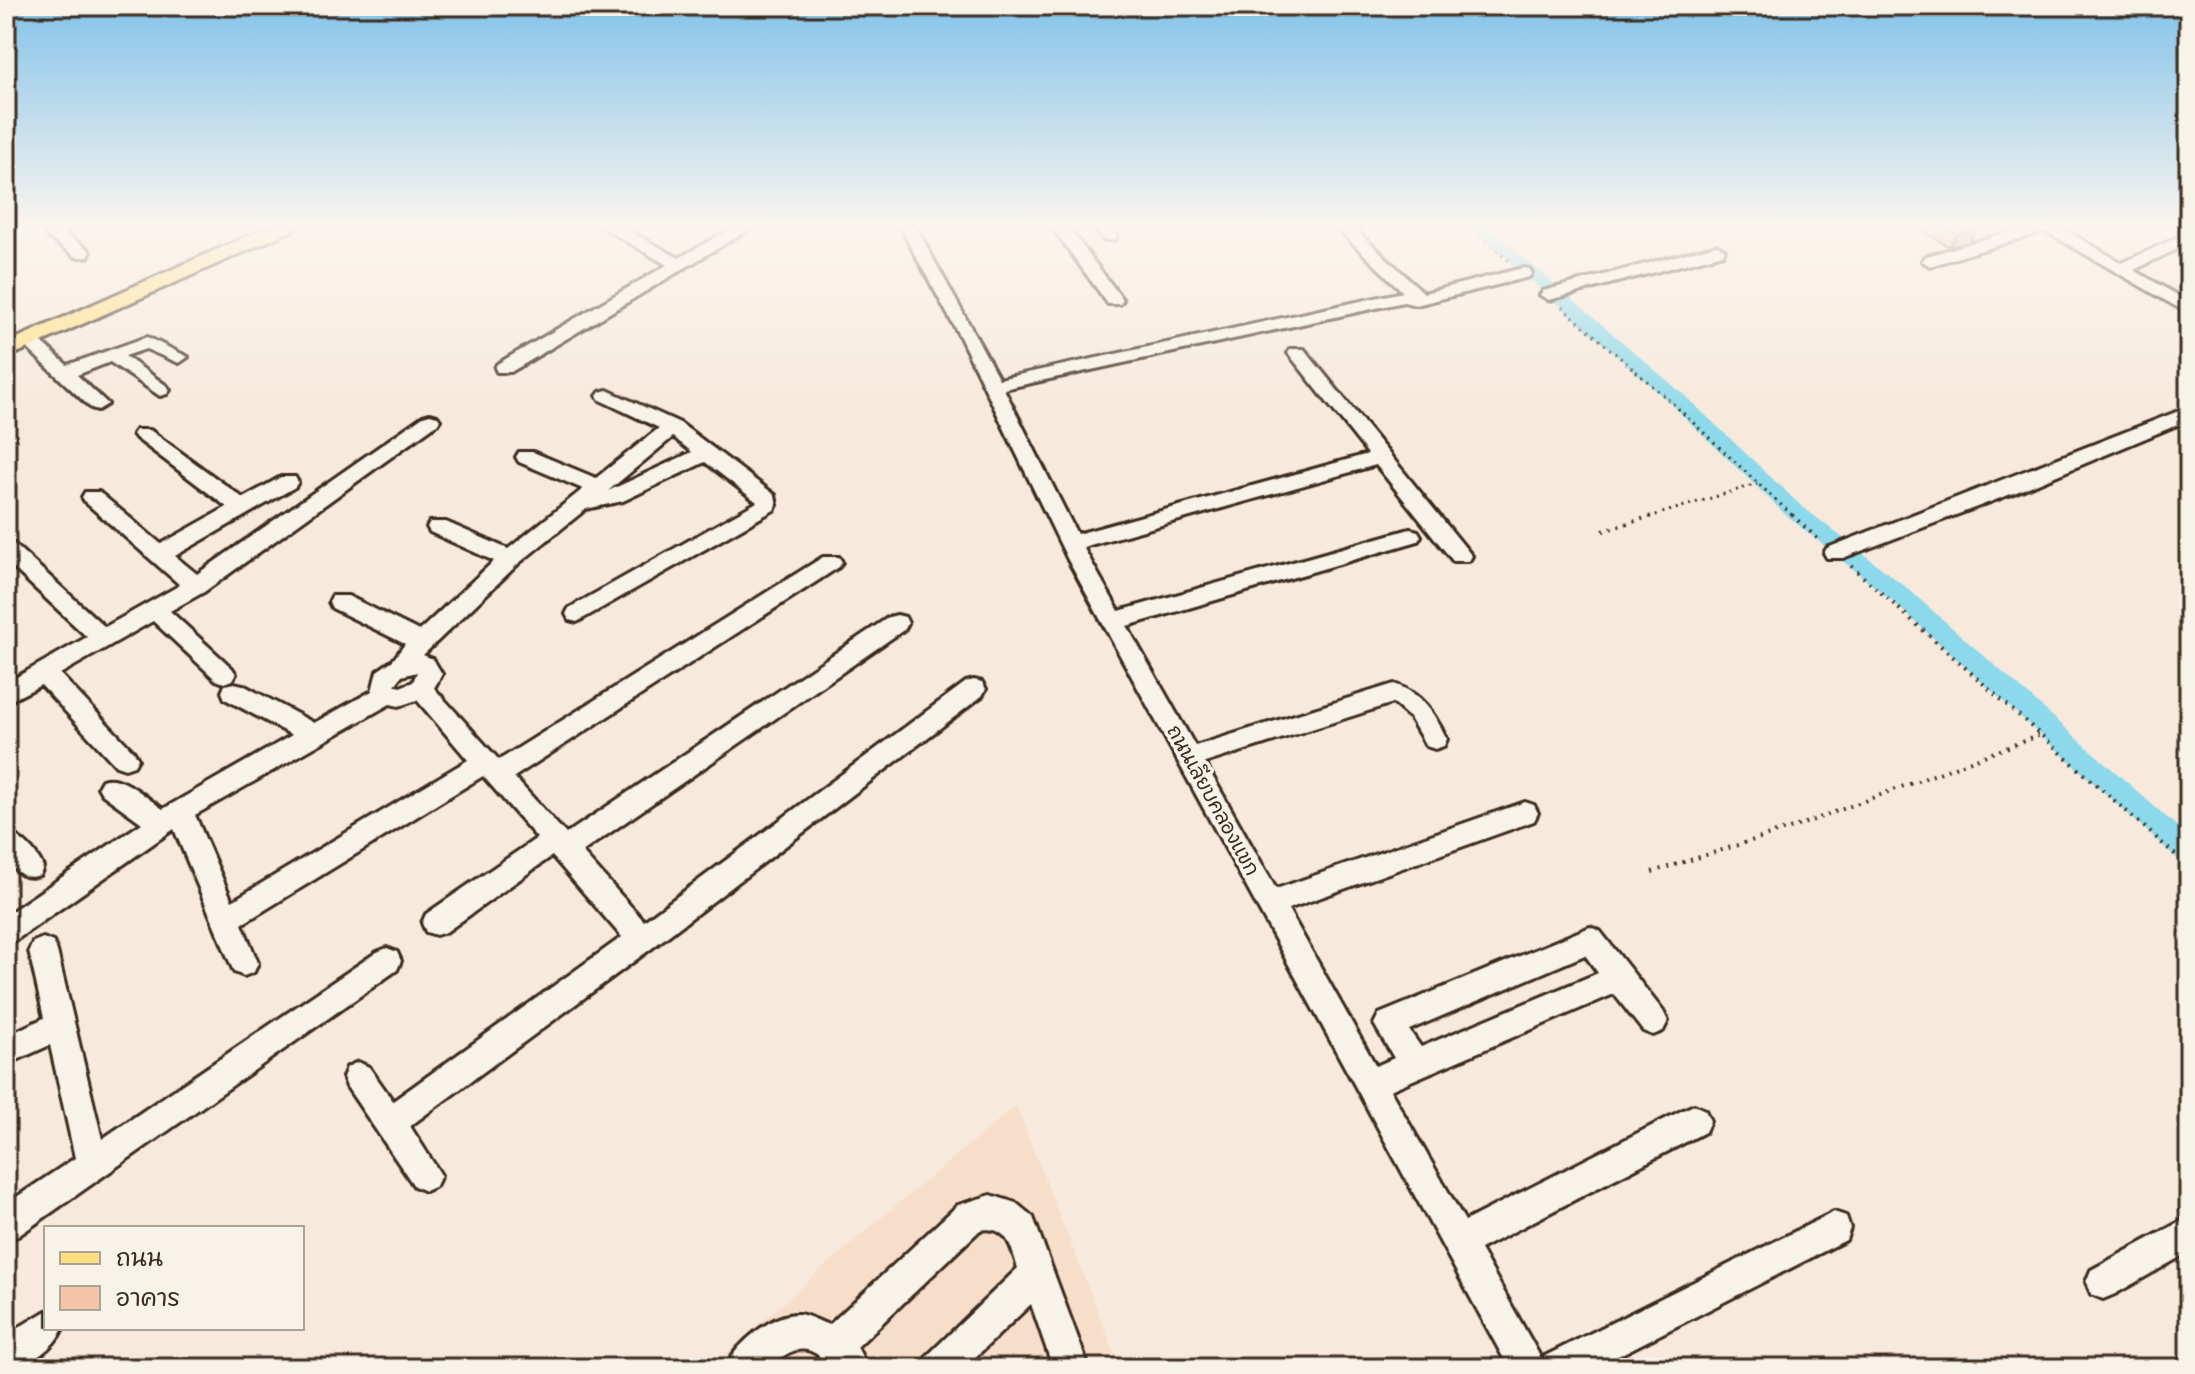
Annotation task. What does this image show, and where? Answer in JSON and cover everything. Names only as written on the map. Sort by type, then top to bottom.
[{"type":"main road","points":[[6,337],[110,291]]},
{"type":"main road","points":[[6,351],[141,291]]},
{"type":"street","points":[[504,368],[635,291]]},
{"type":"street","name":"ถนนเลียบคลองแขก","points":[[942,291],[1070,543],[1528,1368]]},
{"type":"street","points":[[1107,291],[1114,300]]},
{"type":"street","points":[[1412,291],[1420,299]]},
{"type":"street","points":[[993,386],[1389,300],[1420,299],[1451,291]]},
{"type":"street","points":[[1555,294],[1566,291]]},
{"type":"street","points":[[2159,291],[2189,309]]},
{"type":"street","points":[[30,341],[98,404]]},
{"type":"street","points":[[64,373],[147,342],[179,357]]},
{"type":"street","points":[[1297,353],[1461,556]]},
{"type":"street","points":[[110,354],[160,390]]},
{"type":"street","points":[[577,614],[767,505],[768,500],[673,427],[607,396]]},
{"type":"street","points":[[1842,551],[2012,486],[2189,413]]},
{"type":"street","points":[[6,694],[196,586],[430,420]]},
{"type":"street","points":[[403,665],[406,657],[421,642],[510,559],[673,427]]},
{"type":"street","points":[[143,434],[242,508]]},
{"type":"street","points":[[578,503],[616,496],[707,453]]},
{"type":"street","points":[[526,457],[598,487]]},
{"type":"street","points":[[1070,543],[1380,457]]},
{"type":"street","points":[[159,555],[288,482]]},
{"type":"street","points":[[92,497],[196,586]]},
{"type":"street","points":[[438,527],[510,559]]},
{"type":"street","points":[[1114,621],[1410,536]]},
{"type":"street","points":[[6,549],[104,639]]},
{"type":"street","points":[[226,919],[491,768],[831,562]]},
{"type":"street","points":[[340,602],[421,642]]},
{"type":"street","points":[[155,610],[229,683],[314,735]]},
{"type":"street","points":[[436,923],[897,623]]},
{"type":"street","points":[[6,931],[172,817],[387,694],[399,697],[421,689],[429,679],[428,669],[419,663],[403,665],[384,679],[382,685],[387,694]]},
{"type":"street","points":[[44,673],[125,759]]},
{"type":"street","points":[[421,689],[642,939]]},
{"type":"street","points":[[389,1123],[642,939],[974,689]]},
{"type":"street","points":[[1190,758],[1394,693],[1403,695],[1413,704],[1435,739]]},
{"type":"street","points":[[111,787],[172,817],[226,919],[244,963]]},
{"type":"street","points":[[1271,903],[1525,813]]},
{"type":"street","points":[[6,842],[30,867]]},
{"type":"street","points":[[1414,1064],[1389,1024],[1590,940],[1653,1021]]},
{"type":"street","points":[[43,951],[92,1164]]},
{"type":"street","points":[[6,1224],[387,961]]},
{"type":"street","points":[[1371,1083],[1621,977]]},
{"type":"street","points":[[6,1051],[60,1025]]},
{"type":"street","points":[[358,1077],[425,1175]]},
{"type":"street","points":[[1459,1242],[1694,1121]]},
{"type":"street","points":[[743,1368],[775,1338],[798,1331],[842,1356],[976,1213],[998,1212],[1017,1223],[1066,1365]]},
{"type":"street","points":[[1557,1368],[1834,1228]]},
{"type":"street","points":[[2103,1282],[2189,1234]]},
{"type":"street","points":[[939,1368],[1037,1274]]},
{"type":"street","points":[[6,1356],[44,1329]]},
{"type":"path","points":[[1603,531],[1757,484]]},
{"type":"path","points":[[1652,872],[1792,828],[2040,735]]},
{"type":"shaded area","points":[[1016,1106],[1120,1368],[709,1368],[870,1227]]},
{"type":"waterway","points":[[1553,291],[1676,398],[1792,509],[1899,594],[2189,853]]}]
